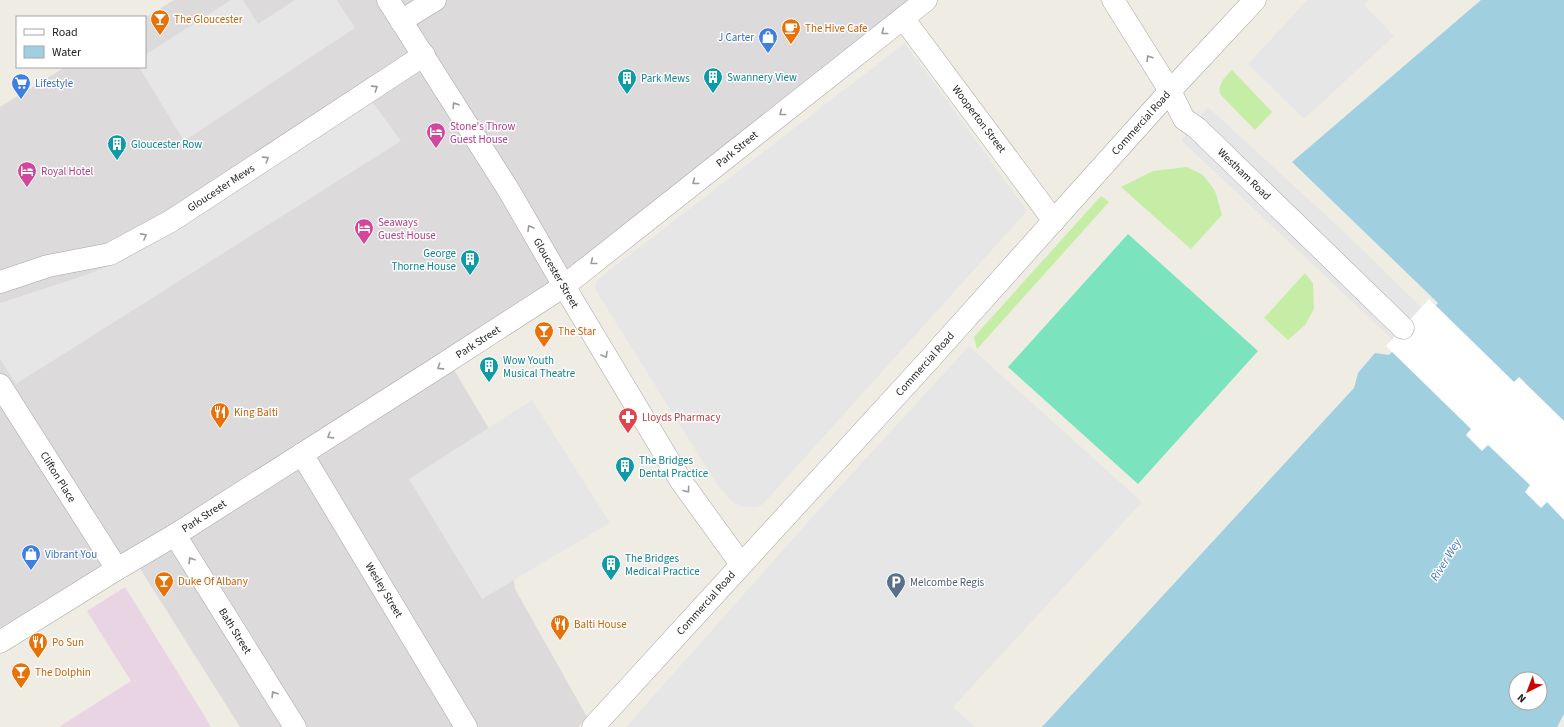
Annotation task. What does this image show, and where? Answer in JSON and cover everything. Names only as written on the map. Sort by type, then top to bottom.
[{"type":"street","name":"Gloucester Street","points":[[388,0],[508,189],[564,286],[681,481],[741,564]]},
{"type":"street","points":[[401,21],[435,0]]},
{"type":"street","name":"Park Street","points":[[0,642],[302,454],[564,286],[926,0]]},
{"type":"street","name":"Westham Road","points":[[1113,0],[1170,91],[1184,119],[1197,128],[1403,328]]},
{"type":"street","name":"Commercial Road","points":[[593,727],[928,362],[1170,91],[1255,0]]},
{"type":"street","name":"Wooperton Street","points":[[903,18],[1054,222]]},
{"type":"street","name":"Gloucester Mews","points":[[0,282],[48,266],[110,254],[171,221],[424,55]]},
{"type":"street","name":"Clifton Place","points":[[0,385],[117,569]]},
{"type":"street","name":"Wesley Street","points":[[302,454],[466,727]]},
{"type":"street","name":"Bath Street","points":[[175,534],[294,727]]},
{"type":"shaded area","points":[[174,0],[916,0],[569,274],[0,636],[0,107],[63,68],[146,68],[146,17]]},
{"type":"shaded area","points":[[231,0],[243,0],[258,24],[295,0],[337,0],[355,28],[184,141],[140,68],[146,68],[146,54]]},
{"type":"shaded area","points":[[1307,0],[1369,0],[1364,5],[1394,36],[1304,119],[1248,64]]},
{"type":"shaded area","points":[[905,43],[1027,211],[762,505],[756,507],[743,507],[733,502],[718,486],[595,289],[597,280]]},
{"type":"shaded area","points":[[371,100],[401,141],[16,384],[0,359],[0,303],[80,277],[116,263]]},
{"type":"shaded area","points":[[1208,107],[1342,230],[1564,446],[1564,502],[1181,140]]},
{"type":"shaded area","name":"Melcombe Regis","points":[[969,346],[1142,502],[953,707],[975,727],[626,727],[816,513]]},
{"type":"shaded area","points":[[450,363],[495,439],[515,589],[587,717],[578,727],[240,727],[136,562]]},
{"type":"shaded area","points":[[532,400],[610,523],[482,599],[409,479]]},
{"type":"shaded area","points":[[125,587],[211,727],[59,727],[131,681],[87,611]]},
{"type":"green space","points":[[1232,70],[1272,112],[1255,130],[1220,94],[1221,83]]},
{"type":"green space","points":[[1187,167],[1203,175],[1215,191],[1222,215],[1191,249],[1121,187],[1153,171]]},
{"type":"green space","points":[[1101,196],[1109,202],[977,349],[974,337]]},
{"type":"green space","points":[[1128,234],[1258,351],[1138,484],[1008,367]]},
{"type":"green space","points":[[1305,273],[1313,283],[1314,309],[1305,325],[1288,340],[1264,318]]},
{"type":"water","name":"River Wey","points":[[1481,0],[1564,0],[1564,714],[1557,727],[1042,727],[1354,388],[1358,373],[1375,353],[1389,355],[1438,303],[1292,162]]},
{"type":"pier","points":[[1429,299],[1514,382],[1519,377],[1564,421],[1564,520],[1547,502],[1541,508],[1525,492],[1530,485],[1488,445],[1482,451],[1466,435],[1471,429],[1386,346]]},
{"type":"place","name":"The Gloucester","points":[[160,36]]},
{"type":"place","name":"The Hive Cafe","points":[[791,45]]},
{"type":"place","name":"J Carter","points":[[768,54]]},
{"type":"place","name":"Swannery View","points":[[713,94]]},
{"type":"place","name":"Park Mews","points":[[627,95]]},
{"type":"place","name":"Lifestyle","points":[[21,100]]},
{"type":"place","name":"Stone's Throw Guest House","points":[[436,149]]},
{"type":"place","name":"Gloucester Row","points":[[117,161]]},
{"type":"place","name":"Royal Hotel","points":[[27,188]]},
{"type":"place","name":"Seaways Guest House","points":[[364,245]]},
{"type":"place","name":"George Thorne House","points":[[470,276]]},
{"type":"place","name":"The Star","points":[[544,348]]},
{"type":"place","name":"Wow Youth Musical Theatre","points":[[489,383]]},
{"type":"place","name":"King Balti","points":[[220,429]]},
{"type":"place","name":"Lloyds Pharmacy","points":[[628,434]]},
{"type":"place","name":"The Bridges Dental Practice","points":[[625,483]]},
{"type":"place","name":"Vibrant You","points":[[31,571]]},
{"type":"place","name":"The Bridges Medical Practice","points":[[611,581]]},
{"type":"place","name":"Duke Of Albany","points":[[164,598]]},
{"type":"place","name":"Melcombe Regis","points":[[896,599]]},
{"type":"place","name":"Balti House","points":[[560,641]]},
{"type":"place","name":"Po Sun","points":[[38,659]]},
{"type":"place","name":"The Dolphin","points":[[21,689]]}]
